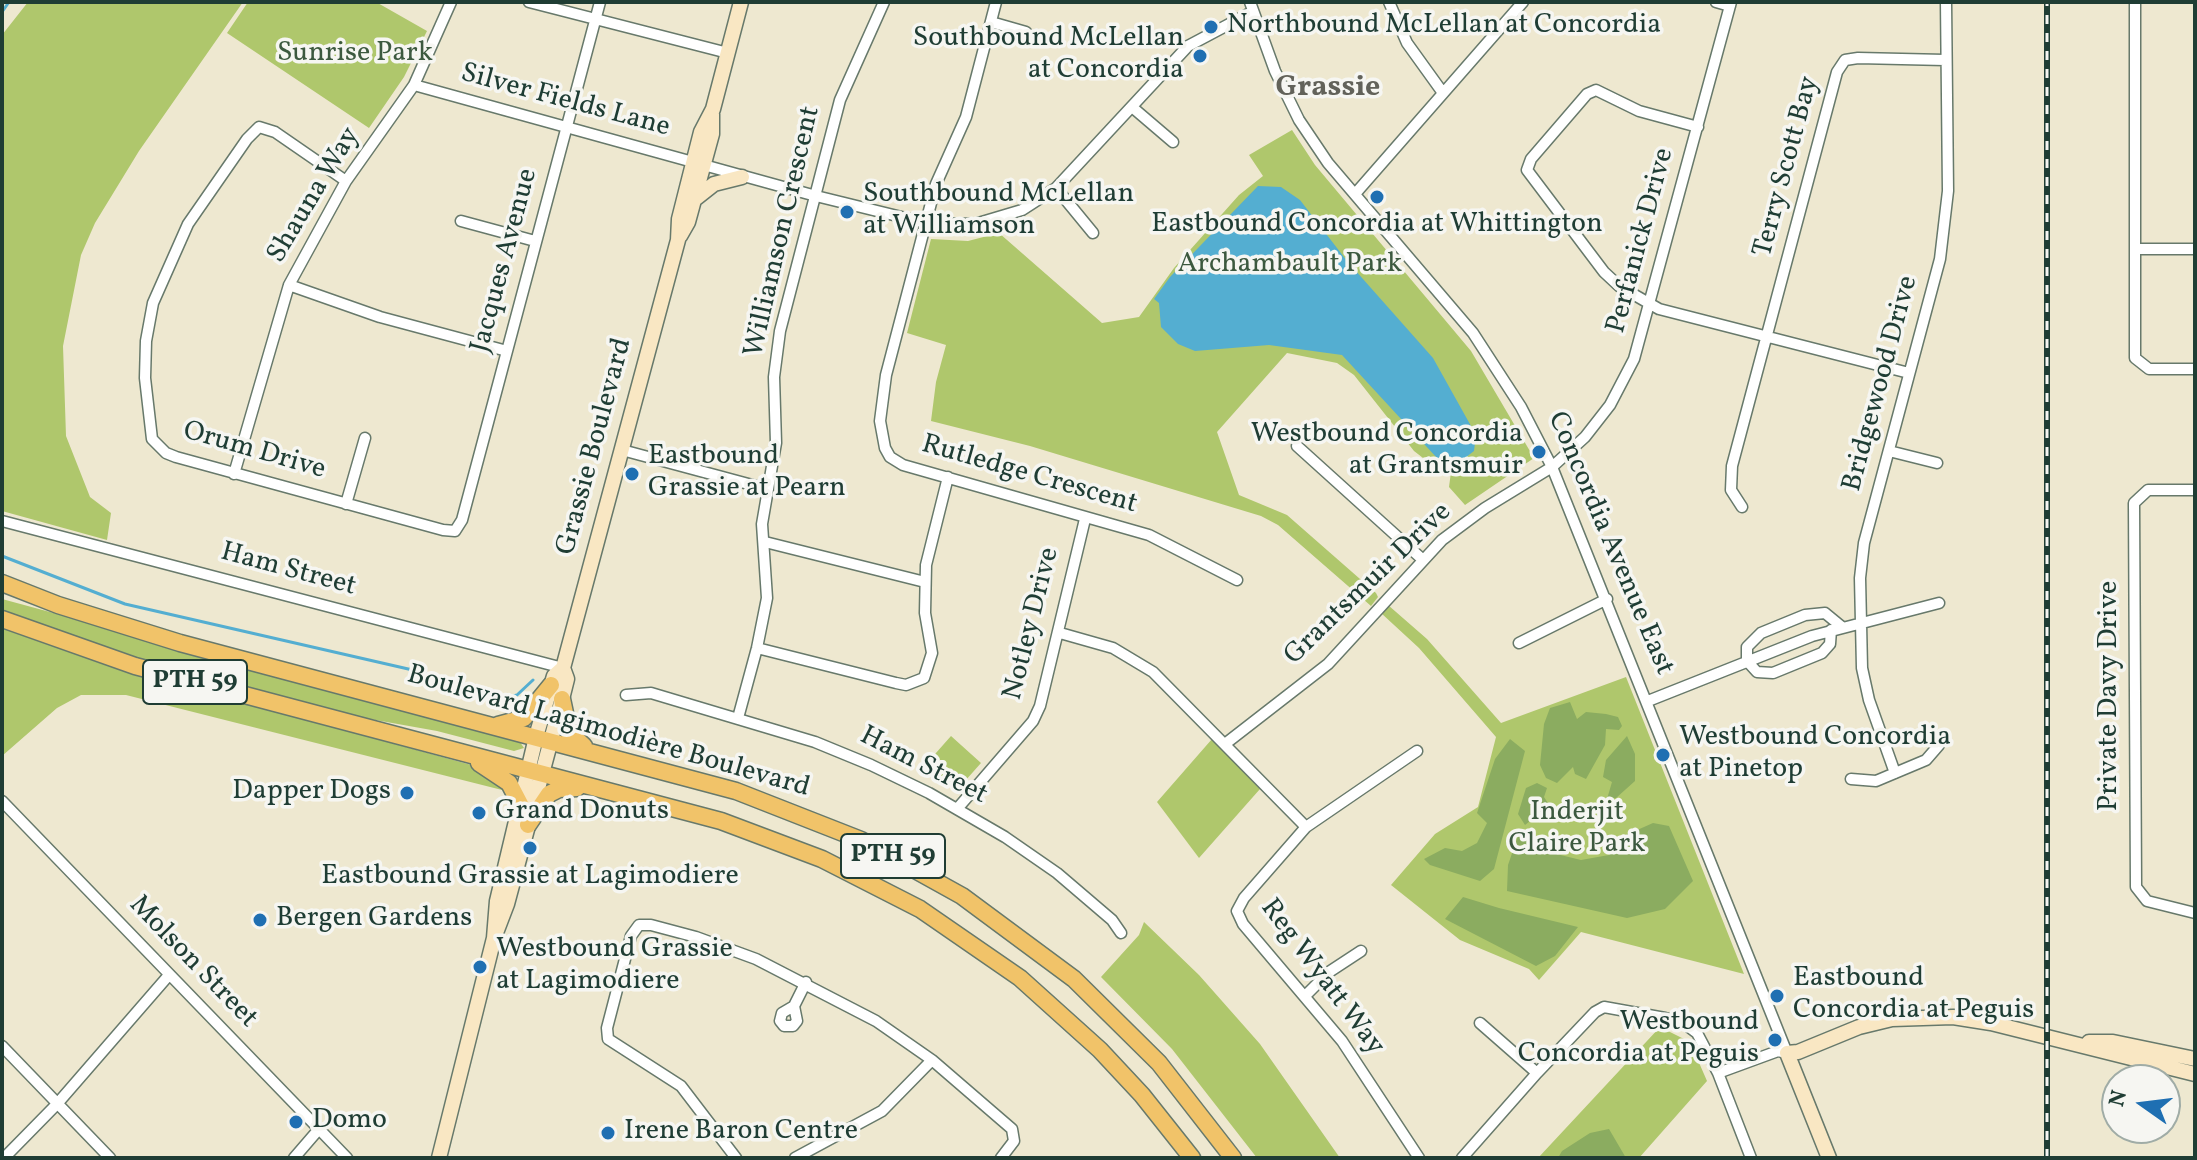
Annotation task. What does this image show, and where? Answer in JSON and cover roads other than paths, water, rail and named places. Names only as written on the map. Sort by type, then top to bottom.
[{"type":"main road","name":"Boulevard Lagimodière Boulevard","points":[[2,583],[58,605],[180,643],[736,791],[819,821],[895,857],[962,896],[1045,955],[1117,1020],[1192,1101],[1233,1158]]},
{"type":"main road","name":"Boulevard Lagimodière Boulevard","points":[[2,619],[135,666],[456,750],[770,838],[834,865],[920,909],[981,949],[1057,1008],[1142,1095],[1192,1158]]},
{"type":"main road","points":[[488,724],[509,723],[524,718],[551,685]]},
{"type":"main road","points":[[562,699],[569,732],[575,741],[612,757]]},
{"type":"main road","points":[[456,750],[504,778],[520,804]]},
{"type":"main road","points":[[528,825],[549,794],[559,789],[598,789]]},
{"type":"street","name":"Shauna Way","points":[[234,474],[289,285],[346,181],[414,85],[451,2]]},
{"type":"street","points":[[529,2],[728,53]]},
{"type":"street","name":"Jacques Avenue","points":[[455,531],[462,520],[600,2]]},
{"type":"street","name":"Grassie Boulevard","points":[[678,240],[679,219],[698,163],[712,134],[713,109],[741,2]]},
{"type":"street","name":"Williamson Crescent","points":[[738,718],[767,598],[762,524],[776,443],[776,350],[840,100],[884,2]]},
{"type":"street","name":"Rutledge Crescent","points":[[996,2],[966,117],[942,168],[886,375],[880,421],[890,457],[903,465],[1149,535],[1237,580]]},
{"type":"street","points":[[1389,2],[1407,43],[1443,93]]},
{"type":"street","points":[[1355,194],[1523,2]]},
{"type":"street","points":[[1716,2],[1731,4]]},
{"type":"street","name":"Bridgewood Drive","points":[[1895,773],[1869,700],[1862,668],[1860,578],[1864,543],[1940,259],[1948,191],[1946,2]]},
{"type":"street","points":[[2135,2],[2135,358],[2149,369],[2195,369]]},
{"type":"street","name":"Perfanick Drive","points":[[1552,467],[1585,437],[1610,405],[1634,359],[1731,4]]},
{"type":"street","name":"Silver Fields Lane","points":[[414,85],[566,130],[816,196],[926,223],[975,224],[1007,216],[1056,188],[1188,46],[1251,7]]},
{"type":"street","name":"Concordia Avenue East","points":[[1251,7],[1275,71],[1299,120],[1355,194],[1473,333],[1521,407],[1552,467],[1829,1158]]},
{"type":"street","points":[[991,22],[1026,32]]},
{"type":"street","name":"Terry Scott Bay","points":[[1742,507],[1731,490],[1732,466],[1837,72],[1845,60],[1858,58],[1945,60]]},
{"type":"street","points":[[1698,127],[1639,111],[1596,90],[1587,94],[1531,159],[1527,170],[1604,272],[1619,286],[1650,304],[1767,338],[1909,373]]},
{"type":"street","points":[[1132,107],[1173,142]]},
{"type":"street","name":"Orum Drive","points":[[346,181],[275,132],[259,127],[188,224],[161,277],[146,341],[145,378],[152,439],[166,453],[234,474],[455,531]]},
{"type":"street","name":"Grassie Boulevard","points":[[439,1158],[494,938],[507,904],[528,825],[551,685],[554,676],[563,668],[678,240],[695,200],[698,163]]},
{"type":"street","points":[[695,200],[714,184],[742,177]]},
{"type":"street","points":[[1056,188],[1093,233]]},
{"type":"street","points":[[461,221],[535,241]]},
{"type":"street","points":[[2136,249],[2195,249]]},
{"type":"street","points":[[289,285],[380,317],[507,351]]},
{"type":"street","points":[[346,504],[365,438]]},
{"type":"street","points":[[1297,446],[1422,559]]},
{"type":"street","points":[[622,450],[767,489]]},
{"type":"street","points":[[1889,451],[1937,463]]},
{"type":"street","name":"Grantsmuir Drive","points":[[1225,744],[1328,664],[1422,559],[1485,508],[1552,467]]},
{"type":"street","points":[[757,648],[896,683],[916,682],[928,671],[932,653],[925,613],[925,582],[948,477]]},
{"type":"street","name":"Private Davy Drive","points":[[2195,490],[2148,490],[2134,503],[2136,887],[2147,901],[2195,913]]},
{"type":"street","name":"Notley Drive","points":[[957,809],[1033,721],[1060,633],[1085,519]]},
{"type":"street","name":"Ham Street","points":[[2,521],[563,668]]},
{"type":"street","points":[[765,542],[925,582]]},
{"type":"street","points":[[1519,643],[1607,599]]},
{"type":"street","points":[[1648,701],[1836,629],[1939,603]]},
{"type":"street","points":[[1825,613],[1836,629],[1822,653],[1773,673],[1757,672],[1747,661],[1747,647],[1761,633],[1805,615],[1825,613]]},
{"type":"street","points":[[1060,633],[1113,648],[1142,664],[1306,827]]},
{"type":"street","name":"Grassie Boulevard","points":[[544,739],[562,699],[567,679],[563,668]]},
{"type":"street","name":"Ham Street","points":[[626,695],[651,693],[845,753],[957,809],[1057,873],[1112,920],[1121,933]]},
{"type":"street","points":[[1851,779],[1876,781],[1926,760],[1939,745]]},
{"type":"street","name":"Reg Wyatt Way","points":[[1417,751],[1306,827],[1244,898],[1237,911],[1243,924],[1342,1041],[1419,1158]]},
{"type":"street","name":"Grassie Boulevard","points":[[494,938],[497,901],[520,804],[535,772]]},
{"type":"street","name":"Molson Street","points":[[2,801],[347,1158]]},
{"type":"street","points":[[736,1158],[681,1086],[608,1039],[607,1028],[631,936],[639,925],[651,925],[726,948],[806,982],[876,1021],[932,1060],[1012,1129],[1014,1141],[1001,1158]]},
{"type":"street","points":[[1306,995],[1329,972],[1361,951]]},
{"type":"street","points":[[4,1158],[57,1104],[169,975]]},
{"type":"street","points":[[794,1006],[806,982]]},
{"type":"street","points":[[1462,1158],[1537,1073],[1595,1012],[1604,1007],[1685,1024],[1706,1046],[1751,1158]]},
{"type":"street","points":[[1718,1073],[1778,1051],[1798,1052],[1859,1027],[1922,1016],[1974,1020],[2195,1074]]},
{"type":"street","points":[[1480,1023],[1537,1073]]},
{"type":"street","points":[[2073,1042],[2113,1042],[2195,1059]]},
{"type":"street","points":[[2,1046],[110,1158]]},
{"type":"street","points":[[795,1158],[813,1154],[882,1111],[932,1060]]},
{"type":"street","points":[[294,1158],[319,1129]]},
{"type":"water","points":[[1258,186],[1281,187],[1300,200],[1347,261],[1433,358],[1476,435],[1474,451],[1461,461],[1437,458],[1342,355],[1269,345],[1195,351],[1178,344],[1161,327],[1159,303],[1154,299],[1170,277]]},
{"type":"waterway","points":[[2,12],[9,2]]},
{"type":"waterway","points":[[2,556],[125,604],[417,671],[505,698],[517,695],[533,680]]},
{"type":"railway","points":[[2047,2],[2047,1158]]},
{"type":"place","name":"Northbound McLellan at Concordia","points":[[1211,27]]},
{"type":"place","name":"Southbound McLellan at Concordia","points":[[1200,56]]},
{"type":"place","name":"Eastbound Concordia at Whittington","points":[[1377,197]]},
{"type":"place","name":"Southbound McLellan at Williamson","points":[[847,212]]},
{"type":"place","name":"Westbound Concordia at Grantsmuir","points":[[1539,452]]},
{"type":"place","name":"Eastbound Grassie at Pearn","points":[[632,474]]},
{"type":"place","name":"Westbound Concordia at Pinetop","points":[[1663,755]]},
{"type":"place","name":"Dapper Dogs","points":[[407,793]]},
{"type":"place","name":"Grand Donuts","points":[[479,813]]},
{"type":"place","name":"Eastbound Grassie at Lagimodiere","points":[[530,848]]},
{"type":"place","name":"Bergen Gardens","points":[[260,920]]},
{"type":"place","name":"Westbound Grassie at Lagimodiere","points":[[480,967]]},
{"type":"place","name":"Eastbound Concordia at Peguis","points":[[1777,996]]},
{"type":"place","name":"Westbound Concordia at Peguis","points":[[1775,1040]]},
{"type":"place","name":"Domo","points":[[296,1122]]},
{"type":"place","name":"Irene Baron Centre","points":[[608,1133]]},
{"type":"district","name":"Grassie","points":[[1328,89]]},
{"type":"park label","name":"Sunrise Park","points":[[355,55]]},
{"type":"park label","name":"Archambault Park","points":[[1290,266]]},
{"type":"park label","name":"Inderjit Claire Park","points":[[1577,830]]}]
